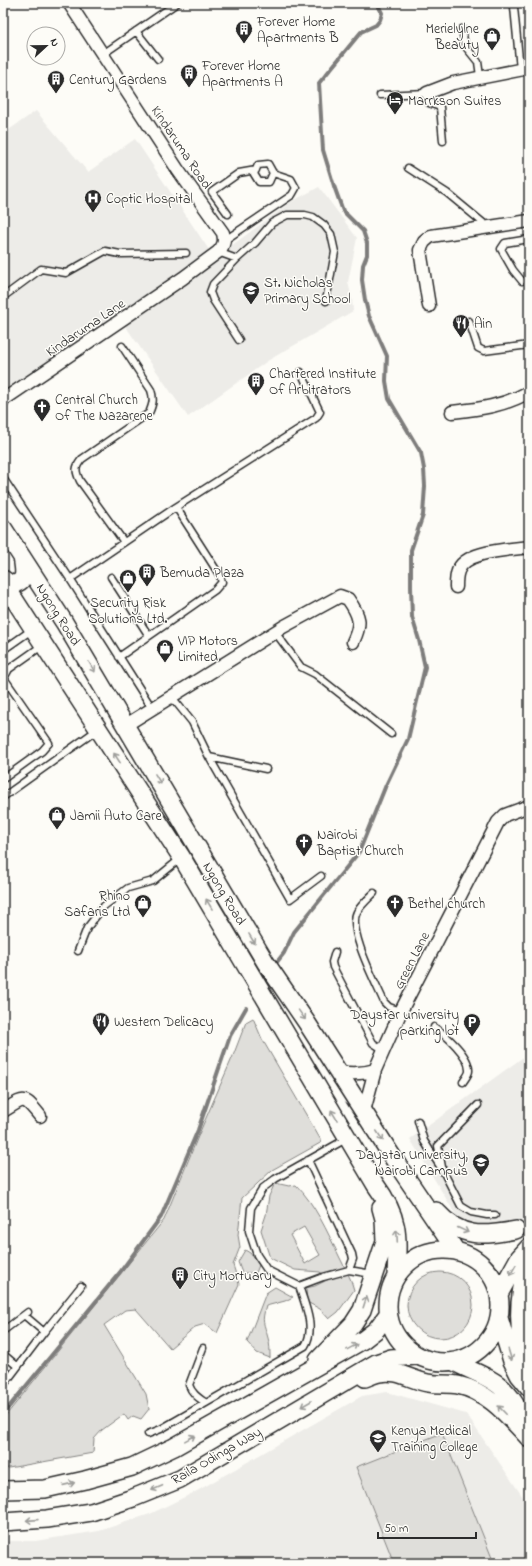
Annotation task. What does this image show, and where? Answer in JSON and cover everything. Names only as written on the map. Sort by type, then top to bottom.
[{"type":"main road","name":"Ngong Road","points":[[3,528],[64,622],[266,963],[413,1186],[459,1251]]},
{"type":"main road","points":[[3,579],[10,584],[17,584],[21,581],[24,572],[22,557]]},
{"type":"main road","name":"Ngong Road","points":[[3,582],[182,858],[375,1184],[386,1200],[391,1209],[397,1230],[398,1247],[396,1275]]},
{"type":"main road","points":[[304,1374],[356,1319],[362,1310],[373,1274],[382,1253],[385,1233],[384,1219],[375,1184]]},
{"type":"main road","points":[[413,1186],[444,1220],[465,1232],[477,1235],[522,1227]]},
{"type":"main road","points":[[459,1251],[501,1237],[522,1227]]},
{"type":"main road","points":[[499,1294],[519,1258],[529,1247]]},
{"type":"main road","points":[[443,1249],[459,1251],[478,1261],[491,1274],[499,1294],[500,1311],[496,1329],[486,1344],[471,1356],[454,1362],[435,1362],[417,1356],[402,1345],[392,1329],[388,1314],[389,1292],[396,1275],[408,1261],[425,1252],[443,1249]]},
{"type":"main road","points":[[529,1263],[524,1280],[520,1323],[521,1343],[529,1369]]},
{"type":"main road","name":"Raila Odinga Way","points":[[3,1490],[45,1489],[132,1467],[174,1447],[364,1340],[376,1330],[388,1314]]},
{"type":"main road","points":[[499,1318],[512,1361],[519,1375],[529,1387]]},
{"type":"main road","name":"Raila Odinga Way","points":[[3,1522],[47,1519],[91,1512],[133,1498],[180,1479],[376,1363],[391,1358],[417,1356]]},
{"type":"main road","points":[[454,1362],[492,1381],[505,1390],[519,1410],[529,1432]]},
{"type":"main road","points":[[333,1389],[380,1373],[390,1372],[427,1383],[457,1384],[484,1395],[496,1403],[529,1438]]},
{"type":"street","name":"Kindaruma Road","points":[[69,3],[178,170],[223,233],[224,240]]},
{"type":"street","points":[[428,93],[453,82],[524,68]]},
{"type":"street","points":[[429,306],[420,250],[424,242],[431,236],[529,221]]},
{"type":"street","points":[[218,252],[223,247],[224,240]]},
{"type":"street","name":"Kindaruma Lane","points":[[3,400],[183,278],[218,252]]},
{"type":"street","points":[[452,412],[483,409],[514,400],[529,392]]},
{"type":"street","points":[[456,587],[458,571],[464,562],[473,556],[529,547]]},
{"type":"street","points":[[126,725],[275,632],[340,596],[344,596],[348,599],[358,614],[359,629],[353,642]]},
{"type":"street","name":"Green Lane","points":[[364,1111],[375,1070],[401,1011],[498,822],[505,815],[529,806]]},
{"type":"street","points":[[338,1072],[352,1074],[368,1073],[375,1070]]},
{"type":"street","points":[[3,1111],[18,1101],[23,1100],[29,1102],[40,1116]]},
{"type":"lane","points":[[103,54],[177,3]]},
{"type":"lane","points":[[514,7],[524,68]]},
{"type":"lane","points":[[462,29],[466,50],[478,62],[480,76]]},
{"type":"lane","points":[[136,31],[158,59]]},
{"type":"lane","points":[[380,95],[428,93],[429,103],[440,107],[444,141]]},
{"type":"lane","points":[[224,240],[292,195],[296,188],[291,178],[273,172],[268,164],[258,165],[254,174],[259,182],[269,182],[273,172]]},
{"type":"lane","points":[[408,168],[447,193],[488,227]]},
{"type":"lane","points":[[228,214],[212,192],[239,173],[256,170]]},
{"type":"lane","points":[[239,340],[213,300],[210,292],[213,284],[255,243],[272,223],[287,215],[313,217],[324,225],[331,234],[335,252],[326,301]]},
{"type":"lane","points":[[522,281],[513,270],[501,249],[505,243],[529,239]]},
{"type":"lane","points":[[3,297],[41,270],[66,273],[106,251],[120,254],[186,253]]},
{"type":"lane","points":[[218,252],[237,259]]},
{"type":"lane","points":[[469,321],[480,350],[484,351],[529,345]]},
{"type":"lane","points":[[122,346],[151,390],[154,398],[153,405],[149,413],[82,459],[76,466],[76,473],[80,481],[124,542]]},
{"type":"lane","points":[[70,579],[176,507],[316,418],[320,412],[301,372]]},
{"type":"lane","points":[[3,478],[70,579],[152,708]]},
{"type":"lane","points":[[119,657],[215,590],[222,582],[215,568],[176,507]]},
{"type":"lane","points":[[111,577],[149,636]]},
{"type":"lane","points":[[3,650],[33,630]]},
{"type":"lane","points":[[275,632],[301,668],[315,674],[391,734]]},
{"type":"lane","points":[[3,779],[42,751],[49,743],[4,678],[9,669],[43,645]]},
{"type":"lane","points":[[171,696],[192,722],[209,757],[290,899],[321,876]]},
{"type":"lane","points":[[3,797],[98,729]]},
{"type":"lane","points":[[209,757],[266,768]]},
{"type":"lane","points":[[78,951],[87,928],[104,906],[128,888],[152,881],[182,858]]},
{"type":"lane","points":[[374,893],[357,912],[355,922],[356,936],[384,1002],[389,1007],[401,1011]]},
{"type":"lane","points":[[335,952],[332,962],[333,967],[373,1043],[384,1050]]},
{"type":"lane","points":[[434,1027],[442,1032],[457,1048],[467,1063],[469,1071],[464,1082]]},
{"type":"lane","points":[[443,1171],[438,1146],[478,1105]]},
{"type":"lane","points":[[418,1121],[424,1141],[443,1171],[461,1206],[471,1212],[495,1215]]},
{"type":"lane","points":[[348,1138],[274,1179],[263,1188],[255,1200],[250,1218],[249,1231],[257,1255],[267,1270],[300,1286],[323,1277],[349,1270],[373,1274]]},
{"type":"lane","points":[[308,1160],[352,1254],[353,1259],[349,1270]]},
{"type":"lane","points":[[3,1386],[17,1366],[81,1286]]},
{"type":"lane","points":[[148,1434],[161,1430],[305,1346],[309,1340],[311,1331],[300,1286]]},
{"type":"lane","points":[[3,1330],[26,1314],[44,1332]]},
{"type":"lane","points":[[203,1348],[189,1385],[191,1390],[206,1403]]},
{"type":"lane","points":[[3,1354],[17,1366]]},
{"type":"shaded area","name":"Coptic Hospital","points":[[36,111],[88,172],[135,139],[211,253],[3,390],[3,134]]},
{"type":"shaded area","name":"St. Nicholas Primary School","points":[[319,187],[357,238],[348,282],[353,311],[269,360],[188,417],[124,324],[291,202]]},
{"type":"shaded area","points":[[253,1018],[262,1039],[322,1142],[272,1170],[242,1198],[238,1235],[240,1247],[233,1265],[239,1284],[217,1333],[205,1324],[195,1327],[170,1348],[136,1309],[125,1310],[104,1325],[146,1394],[149,1409],[141,1419],[133,1416],[128,1420],[124,1414],[102,1430],[94,1439],[93,1453],[3,1469],[3,1419],[164,1220],[246,1022]]},
{"type":"shaded area","name":"Daystar University, Nairobi Campus","points":[[529,1053],[529,1216],[502,1231],[459,1220],[410,1139]]},
{"type":"shaded area","points":[[275,1183],[289,1186],[296,1185],[303,1192],[320,1218],[347,1272],[354,1290],[338,1312],[329,1319],[320,1309],[307,1302],[306,1288],[315,1286],[329,1279],[320,1272],[295,1270],[270,1258],[261,1230],[266,1215],[269,1196]],"holes":[[[304,1227],[320,1255],[305,1264],[290,1235]]]},
{"type":"shaded area","points":[[245,1250],[250,1253],[259,1265],[256,1273],[242,1273],[238,1262]]},
{"type":"shaded area","points":[[440,1272],[453,1275],[463,1282],[470,1292],[473,1305],[470,1318],[463,1328],[453,1335],[440,1338],[427,1335],[417,1328],[410,1318],[407,1305],[410,1292],[417,1282],[427,1275]]},
{"type":"shaded area","points":[[275,1287],[293,1297],[285,1301],[266,1306],[263,1319],[269,1343],[270,1358],[257,1353],[247,1342],[266,1293]]},
{"type":"shaded area","name":"Kenya Medical Training College","points":[[387,1392],[466,1414],[529,1506],[529,1563],[3,1563],[3,1541],[35,1541],[99,1531],[150,1514],[197,1491],[362,1396]]},
{"type":"shaded area","points":[[442,1433],[494,1563],[394,1563],[356,1467]]},
{"type":"waterway","points":[[273,967],[284,953],[294,932],[359,852],[386,785],[408,739],[425,667],[412,617],[411,587],[411,550],[423,515],[425,486],[421,453],[389,399],[386,381],[387,356],[369,316],[362,280],[363,265],[367,255],[367,243],[363,231],[343,211],[323,150],[319,83],[361,32],[376,25],[380,20],[382,13],[377,3]]},
{"type":"waterway","points":[[3,1414],[121,1271],[161,1217],[198,1130],[230,1036],[246,1008]]},
{"type":"place","name":"Forever Home Apartments B","points":[[244,44]]},
{"type":"place","name":"Merielylne Beauty","points":[[492,51]]},
{"type":"place","name":"Forever Home Apartments A","points":[[189,88]]},
{"type":"place","name":"Century Gardens","points":[[56,94]]},
{"type":"place","name":"Marrkson Suites","points":[[395,115]]},
{"type":"place","name":"Coptic Hospital","points":[[93,213]]},
{"type":"place","name":"St. Nicholas Primary School","points":[[251,305]]},
{"type":"place","name":"Ain","points":[[461,338]]},
{"type":"place","name":"Chartered Institute Of Arbitrators","points":[[256,396]]},
{"type":"place","name":"Central Church Of The Nazarene","points":[[42,422]]},
{"type":"place","name":"Bemuda Plaza","points":[[147,587]]},
{"type":"place","name":"Security Risk Solutions Ltd.","points":[[128,593]]},
{"type":"place","name":"VIP Motors Limited","points":[[165,663]]},
{"type":"place","name":"Jamii Auto Care","points":[[57,830]]},
{"type":"place","name":"Nairobi Baptist Church","points":[[304,857]]},
{"type":"place","name":"Rhino Safaris Ltd","points":[[143,918]]},
{"type":"place","name":"Bethel church","points":[[395,918]]},
{"type":"place","name":"Western Delicacy","points":[[101,1036]]},
{"type":"place","name":"Daystar university parking lot","points":[[472,1037]]},
{"type":"place","name":"Daystar University, Nairobi Campus","points":[[481,1177]]},
{"type":"place","name":"City Mortuary","points":[[180,1290]]},
{"type":"place","name":"Kenya Medical Training College","points":[[378,1453]]}]
